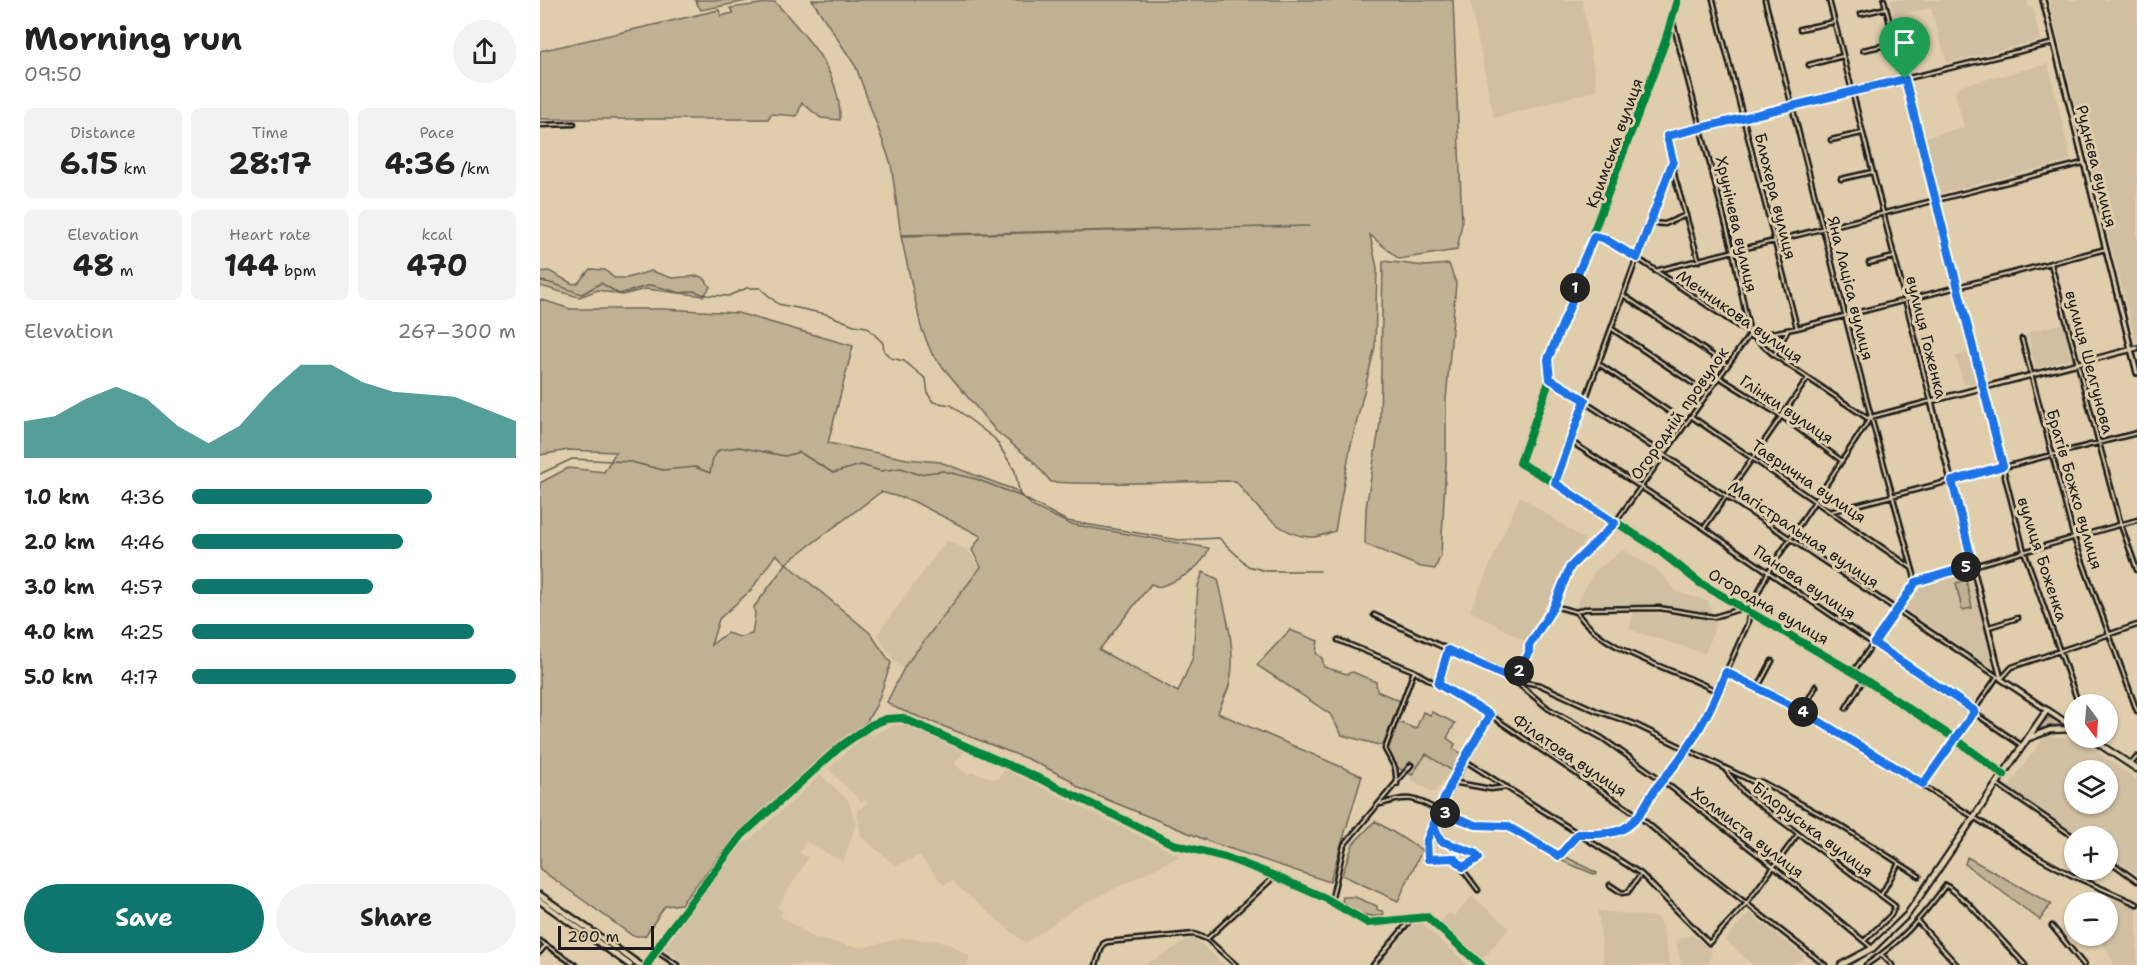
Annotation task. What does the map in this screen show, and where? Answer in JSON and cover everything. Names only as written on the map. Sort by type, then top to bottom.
[{"type":"main road","name":"Магістральная вулиця","points":[[2047,710],[2064,722]]},
{"type":"main road","points":[[1841,965],[1873,948],[1907,915],[2047,710]]},
{"type":"main road","points":[[2029,738],[2050,730],[2064,729]]},
{"type":"main road","points":[[2105,748],[2137,769]]},
{"type":"main road","points":[[540,896],[640,965]]},
{"type":"main road","points":[[540,901],[630,965]]},
{"type":"street","name":"Кримська вулиця","points":[[1520,463],[1550,379],[1548,359],[1571,304],[1578,273],[1594,236],[1667,35],[1677,0]]},
{"type":"street","name":"Блюхера вулиця","points":[[1713,0],[1797,328]]},
{"type":"street","name":"Яна Лаціса вулиця","points":[[1765,0],[1871,417],[1916,582]]},
{"type":"street","name":"вулиця Гоженка","points":[[1829,0],[1989,627],[1999,678]]},
{"type":"street","name":"вулиця Боженка","points":[[1884,0],[2025,552],[2075,694]]},
{"type":"street","name":"Руднєва вулиця","points":[[2043,0],[2137,373]]},
{"type":"street","points":[[1861,14],[1886,8]]},
{"type":"street","name":"Хрунічева вулиця","points":[[1671,16],[1733,252],[1750,334]]},
{"type":"street","points":[[1800,29],[1834,22]]},
{"type":"street","points":[[1863,50],[1896,43]]},
{"type":"street","points":[[1699,261],[1667,136],[1744,120],[1852,91],[2054,43]]},
{"type":"street","points":[[1809,65],[1843,57]]},
{"type":"street","points":[[540,125],[574,124]]},
{"type":"street","points":[[1831,140],[1862,134]]},
{"type":"street","points":[[1555,483],[1673,161]]},
{"type":"street","points":[[1655,271],[2084,163]]},
{"type":"street","points":[[1841,179],[1872,172]]},
{"type":"street","points":[[1650,222],[1665,224],[1686,215]]},
{"type":"street","name":"Мечникова вулиця","points":[[1594,236],[1603,238],[1637,258],[1750,334],[1774,355],[1853,410],[1871,417]]},
{"type":"street","points":[[1750,334],[1756,336],[1797,328],[2106,249]]},
{"type":"street","points":[[1869,263],[1894,256]]},
{"type":"street","name":"вулиця Шелгунова","points":[[2050,263],[2079,363],[2121,525],[2137,570]]},
{"type":"street","points":[[1623,295],[1727,365]]},
{"type":"street","points":[[1611,329],[1707,393]]},
{"type":"street","points":[[1774,355],[1788,330]]},
{"type":"street","name":"Огородній провулок","points":[[1514,680],[1529,653],[1529,646],[1554,606],[1570,567],[1615,523],[1750,334]]},
{"type":"street","name":"Братів Божко вулиця","points":[[2022,339],[2074,538],[2137,711]]},
{"type":"street","points":[[1381,804],[1404,796],[1415,798],[1439,811],[1476,825],[1507,826],[1559,856],[1578,834],[1613,833],[1640,817],[1663,781],[1688,750],[1718,692],[1748,623],[1749,612],[1768,572],[1788,538],[1871,417],[2137,348]]},
{"type":"street","points":[[1599,363],[1686,423]]},
{"type":"street","name":"Глінки вулиця","points":[[1719,377],[1781,416],[1842,461]]},
{"type":"street","points":[[1704,528],[1808,378]]},
{"type":"street","name":"Магістральная вулиця","points":[[1550,379],[1585,400],[1896,611],[2047,710]]},
{"type":"street","name":"Таврична вулиця","points":[[1691,416],[1912,568]]},
{"type":"street","points":[[1833,512],[2137,433]]},
{"type":"street","name":"Панова вулиця","points":[[1570,441],[1704,528],[1975,711],[2023,747]]},
{"type":"street","name":"Огородна вулиця","points":[[1520,463],[1656,548],[1700,583],[1864,679],[1954,738],[2004,775]]},
{"type":"street","points":[[1853,672],[1916,582],[2137,520]]},
{"type":"street","points":[[1554,606],[1576,612],[1584,609],[1659,608],[1714,617],[1743,608]]},
{"type":"street","points":[[1576,612],[1585,625],[1637,658],[1695,679],[1718,692]]},
{"type":"street","points":[[1374,615],[1514,680],[1540,685],[1688,750],[1754,782],[1762,782],[1841,826],[1919,876]]},
{"type":"street","points":[[1989,627],[2019,618]]},
{"type":"street","points":[[1923,784],[1999,678],[2012,667],[2137,625]]},
{"type":"street","name":"Філатова вулиця","points":[[1338,640],[1414,671],[1490,715],[1640,817],[1746,904],[1826,965]]},
{"type":"street","points":[[1438,684],[1448,650]]},
{"type":"street","points":[[1758,687],[1772,661]]},
{"type":"street","points":[[1397,784],[1395,768],[1385,750],[1414,671]]},
{"type":"street","points":[[1726,672],[1802,711],[2071,875],[2137,904]]},
{"type":"street","points":[[1846,708],[1864,679]]},
{"type":"street","name":"Холмиста вулиця","points":[[1514,680],[1549,709],[1602,738],[1663,781],[1873,948]]},
{"type":"street","points":[[1802,711],[1816,686]]},
{"type":"street","points":[[1478,890],[1454,858],[1428,859],[1427,840],[1452,782],[1490,715]]},
{"type":"street","points":[[647,965],[742,835],[841,746],[871,725],[886,719],[902,718],[1047,782],[1173,844],[1225,857],[1331,902],[1368,923],[1427,917],[1481,965]]},
{"type":"street","points":[[2130,765],[2137,757]]},
{"type":"street","points":[[1464,760],[1578,834],[1604,848],[1641,874],[1709,943],[1746,904],[1798,834]]},
{"type":"street","points":[[1331,902],[1344,845],[1412,765]]},
{"type":"street","name":"Білоруська вулиця","points":[[1723,766],[1744,793],[1894,906],[1891,915],[1864,941]]},
{"type":"street","points":[[1452,782],[1491,789],[1507,787]]},
{"type":"street","points":[[1997,784],[2064,830]]},
{"type":"street","points":[[1434,826],[1441,841],[1475,853],[1479,858],[1463,867]]},
{"type":"street","points":[[1881,895],[1899,863]]},
{"type":"street","points":[[2118,867],[2137,881]]},
{"type":"street","points":[[1610,885],[1622,893],[1628,892],[1641,874]]},
{"type":"street","points":[[1207,939],[1274,877]]},
{"type":"street","points":[[1866,965],[1882,955],[1918,922],[1946,885],[1969,904],[2025,965]]},
{"type":"street","points":[[1373,965],[1413,917]]},
{"type":"street","points":[[1918,922],[1958,965]]},
{"type":"street","points":[[2052,926],[2084,965]]},
{"type":"street","points":[[1096,965],[1103,944],[1107,942],[1194,934],[1207,939],[1236,965]]},
{"type":"street","points":[[540,941],[575,965]]},
{"type":"street","points":[[540,952],[546,945]]},
{"type":"street","points":[[656,951],[677,965]]},
{"type":"street","points":[[1882,955],[1892,965]]},
{"type":"shaded area","points":[[695,0],[752,0],[701,10]]},
{"type":"shaded area","points":[[812,0],[1453,0],[1462,223],[1457,250],[1399,259],[1370,235],[1377,268],[1375,347],[1350,449],[1335,531],[1313,537],[1289,532],[1268,518],[1236,481],[1051,482],[1033,461],[996,431],[932,354],[921,327],[901,236],[1310,226],[901,235],[891,164],[856,67]]},
{"type":"shaded area","points":[[1470,0],[1582,0],[1597,90],[1494,118]]},
{"type":"shaded area","points":[[1890,0],[2027,0],[2029,8],[2033,8],[2040,40],[1947,63],[1931,8],[1894,15]]},
{"type":"shaded area","points":[[2049,0],[2137,0],[2137,344],[2111,246]]},
{"type":"shaded area","points":[[775,2],[820,55],[835,86],[840,120],[821,118],[802,103],[797,116],[771,114],[768,119],[540,119],[540,51],[719,10],[721,16],[733,13],[730,8]]},
{"type":"shaded area","points":[[2048,64],[2071,160],[1937,194],[1923,138],[1964,127],[1955,91],[1961,86]]},
{"type":"shaded area","points":[[1383,261],[1425,266],[1449,264],[1456,283],[1446,400],[1446,462],[1441,555],[1435,569],[1421,567],[1365,544],[1366,508],[1380,423]]},
{"type":"shaded area","points":[[590,269],[605,270],[614,278],[627,278],[651,271],[672,278],[699,276],[705,279],[710,287],[704,296],[646,289],[622,295],[598,290],[579,297],[540,286],[540,272],[549,271],[573,284],[578,283]]},
{"type":"shaded area","points":[[540,299],[570,309],[663,309],[738,313],[853,346],[828,443],[907,459],[940,462],[1015,490],[1034,507],[1070,524],[1209,548],[1201,562],[1182,577],[1159,587],[1151,584],[1099,650],[1178,692],[1193,657],[1198,586],[1203,572],[1218,579],[1229,630],[1232,669],[1228,690],[1218,713],[1362,776],[1330,882],[1213,843],[1079,788],[1069,779],[1028,759],[896,708],[887,702],[905,666],[981,567],[972,550],[981,536],[913,501],[881,492],[786,563],[870,633],[891,663],[877,704],[867,721],[741,829],[681,904],[665,906],[645,936],[633,936],[540,869],[540,483],[568,468],[604,472],[616,452],[568,450],[540,455]],"holes":[[[776,554],[786,564],[754,607],[752,634],[740,637],[727,633],[711,645],[719,619],[751,590]]]},
{"type":"shaded area","points":[[2065,323],[2074,358],[2036,368],[2027,333]]},
{"type":"shaded area","points":[[1970,353],[1977,382],[1964,385],[1956,356]]},
{"type":"shaded area","points":[[1520,496],[1585,540],[1560,572],[1553,593],[1525,641],[1470,611]]},
{"type":"shaded area","points":[[947,540],[969,551],[980,568],[903,668],[896,663],[877,634]]},
{"type":"shaded area","points":[[1623,550],[1657,570],[1677,592],[1708,601],[1713,615],[1656,606],[1579,607],[1576,605],[1594,572]]},
{"type":"shaded area","points":[[1969,571],[1995,669],[1903,608],[1918,584]]},
{"type":"shaded area","points":[[1966,580],[1972,608],[1962,610],[1956,583]]},
{"type":"shaded area","points":[[1633,611],[1716,620],[1715,627],[1705,653],[1630,630]]},
{"type":"shaded area","points":[[1290,630],[1318,641],[1316,653],[1322,658],[1324,667],[1347,674],[1353,672],[1376,682],[1377,691],[1400,701],[1383,746],[1342,735],[1330,714],[1257,665]]},
{"type":"shaded area","points":[[1423,712],[1430,715],[1432,712],[1455,723],[1447,738],[1455,744],[1453,749],[1463,754],[1454,772],[1426,754],[1412,775],[1398,768],[1388,750],[1398,722],[1416,729]]},
{"type":"shaded area","points":[[2049,717],[2063,724],[2037,729]]},
{"type":"shaded area","points":[[894,725],[904,725],[965,751],[954,763],[967,775],[971,772],[997,779],[1005,769],[1180,856],[1077,907],[1025,943],[959,888],[953,880],[944,885],[919,855],[896,866],[861,836],[857,811],[868,802],[865,800],[862,802],[828,769],[867,733],[872,736]]},
{"type":"shaded area","points":[[2045,736],[2064,737],[2064,748],[2091,748],[2108,760],[2064,760],[2064,814],[2118,814],[2118,767],[2137,780],[2137,874],[2118,861],[2118,826],[2066,826],[2008,787]]},
{"type":"shaded area","points":[[1426,754],[1451,770],[1434,793],[1410,779]]},
{"type":"shaded area","points":[[821,775],[848,800],[856,824],[843,862],[806,841],[800,853],[808,858],[777,908],[783,912],[780,916],[814,938],[849,946],[866,947],[904,938],[945,942],[969,956],[968,965],[687,965],[664,949],[737,846],[747,842]]},
{"type":"shaded area","points":[[1375,821],[1422,850],[1398,901],[1342,875],[1353,844]]},
{"type":"shaded area","points":[[1564,856],[1597,873],[1596,875],[1562,861],[1561,857]]},
{"type":"shaded area","points":[[1967,857],[2051,904],[2040,920],[1965,864]]},
{"type":"shaded area","points":[[1472,896],[1509,928],[1483,959],[1440,922],[1449,913],[1455,916]]},
{"type":"shaded area","points":[[1343,897],[1355,897],[1377,906],[1377,910],[1384,914],[1372,916],[1362,914],[1351,909],[1342,901]]},
{"type":"shaded area","points":[[2118,900],[2137,907],[2137,965],[2115,965],[2105,946],[2118,946]]},
{"type":"shaded area","points":[[1598,911],[1657,917],[1663,929],[1670,965],[1604,965]]},
{"type":"shaded area","points":[[1749,913],[1805,957],[1792,965],[1753,965],[1725,940]]},
{"type":"shaded area","points":[[1418,920],[1441,941],[1468,965],[1378,965]]},
{"type":"shaded area","points":[[1692,935],[1710,949],[1712,954],[1707,965],[1681,964],[1676,940]]},
{"type":"shaded area","points":[[1193,937],[1224,965],[1143,965],[1156,959]]},
{"type":"waterway","points":[[540,281],[556,284],[582,294],[601,283],[619,294],[651,285],[681,293],[693,291],[706,295],[728,296],[747,288],[760,288],[778,304],[826,314],[854,325],[867,327],[883,343],[884,351],[891,358],[904,361],[926,379],[928,394],[933,402],[951,405],[995,439],[1015,471],[1020,495]]},
{"type":"waterway","points":[[540,474],[572,459],[631,462],[663,470],[695,467],[710,473],[713,458],[719,450],[739,447],[785,456],[799,452],[833,473],[861,465],[881,471],[901,468],[918,474],[943,471],[976,479],[1020,496],[1067,521],[1179,540],[1219,538],[1248,566],[1266,571],[1320,571]]},
{"type":"cycle path","points":[[1677,0],[1665,42],[1578,273],[1571,304],[1548,359],[1550,379],[1520,463],[1656,548],[1700,583],[1853,672],[1954,738],[2004,775]]},
{"type":"cycle path","points":[[647,965],[665,936],[742,835],[841,746],[871,725],[886,719],[902,718],[1047,782],[1173,844],[1225,857],[1265,872],[1325,898],[1368,923],[1427,917],[1481,965]]},
{"type":"route","points":[[1905,79],[1744,120],[1667,136],[1673,161],[1637,258],[1603,238],[1594,236],[1578,273],[1571,304],[1548,359],[1550,379],[1585,400],[1555,483],[1615,523],[1570,567],[1554,606],[1529,646],[1529,653],[1514,680],[1448,650],[1438,684],[1490,715],[1452,782],[1439,811],[1434,826],[1441,841],[1475,853],[1479,858],[1463,867],[1454,858],[1428,859],[1427,840],[1439,811],[1476,825],[1507,826],[1559,856],[1578,834],[1606,831],[1613,833],[1623,829],[1640,817],[1661,782],[1667,778],[1688,750],[1711,707],[1726,672],[1802,711],[1923,784],[1975,711],[1874,643],[1916,582],[1973,565],[1952,481],[2003,466],[1905,79]]}]
